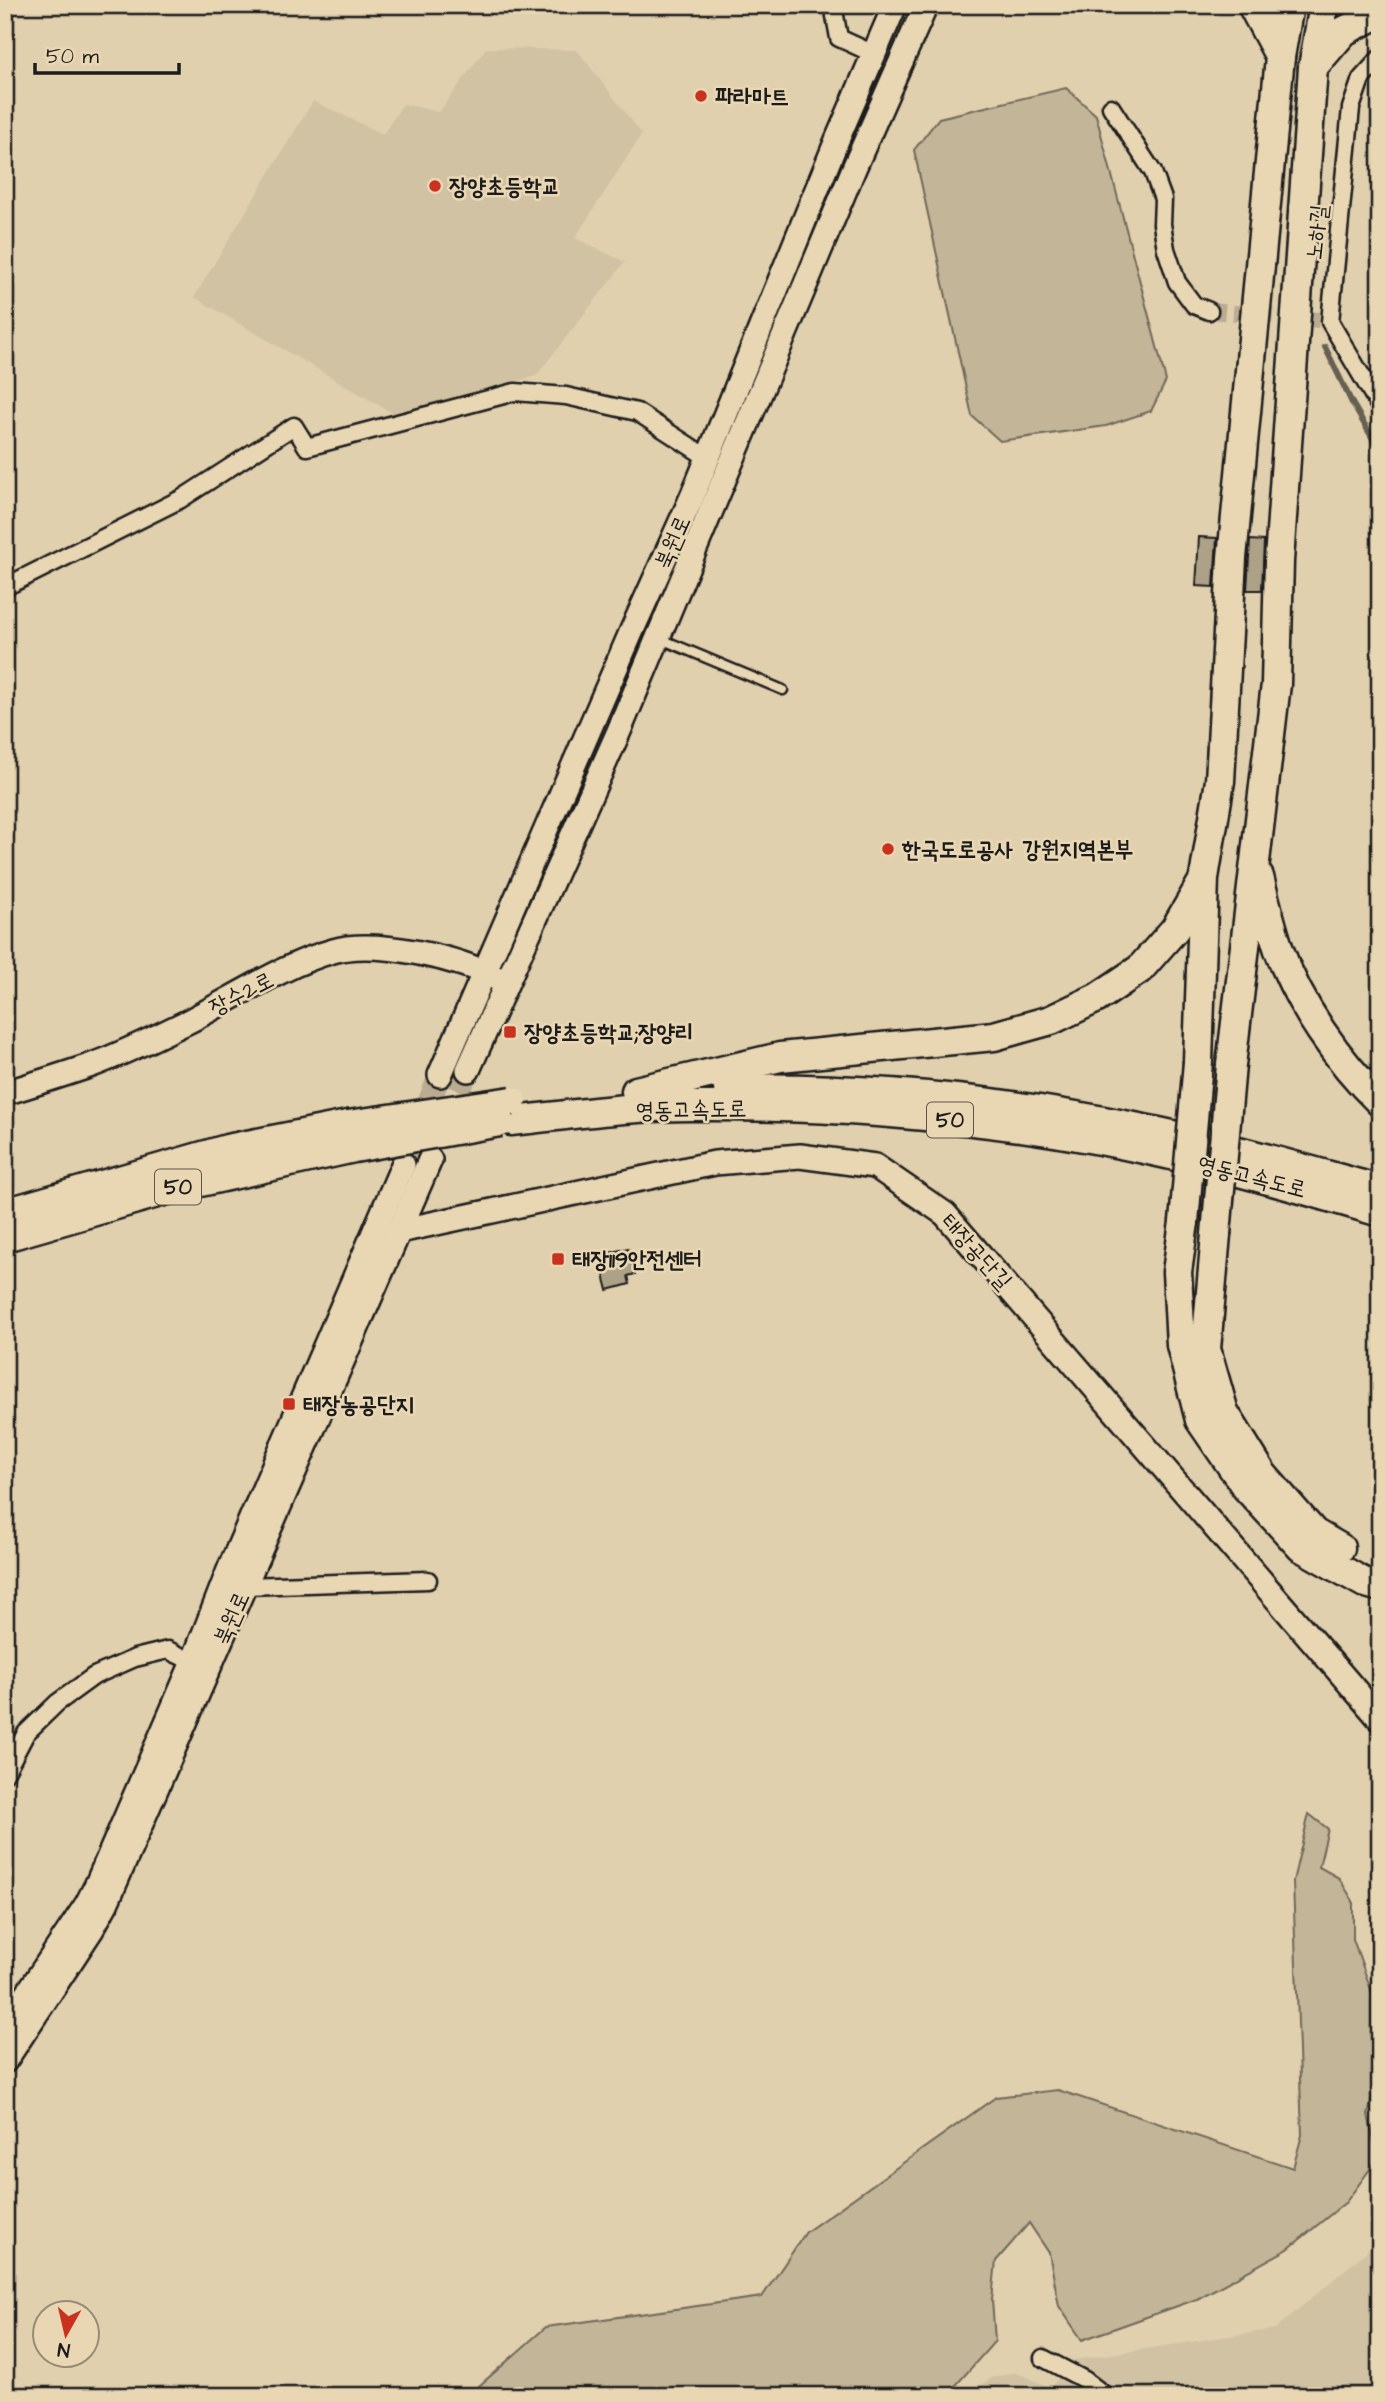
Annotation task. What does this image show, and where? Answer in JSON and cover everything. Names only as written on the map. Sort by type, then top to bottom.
[{"type":"highway","points":[[1252,5],[1280,57]]},
{"type":"highway","points":[[1289,5],[1280,57],[1232,558],[1220,780],[1204,878],[1198,1062],[1177,1272],[1181,1345],[1200,1420],[1246,1488],[1301,1547],[1363,1582],[1380,1587]]},
{"type":"highway","points":[[1324,5],[1313,67],[1279,561],[1276,684],[1231,1065],[1206,1349],[1224,1412],[1262,1475],[1314,1533],[1380,1568]]},
{"type":"highway","points":[[1313,67],[1344,31],[1380,13]]},
{"type":"highway","points":[[1255,863],[1279,951],[1305,1005],[1338,1052],[1380,1102]]},
{"type":"highway","points":[[636,1091],[780,1057],[994,1036],[1051,1020],[1097,999],[1140,969],[1175,929],[1204,878]]},
{"type":"highway","name":"영동고속도로","points":[[5,1213],[227,1149],[351,1136],[439,1131],[512,1111],[636,1091],[783,1088],[890,1094],[1013,1106],[1139,1128],[1269,1159],[1380,1190]]},
{"type":"highway","name":"영동고속도로","points":[[512,1111],[597,1112],[689,1106],[804,1109],[920,1116],[1035,1129],[1146,1150],[1295,1187],[1380,1212]]},
{"type":"highway","name":"영동고속도로","points":[[5,1237],[351,1136]]},
{"type":"street","points":[[833,5],[839,38],[874,54]]},
{"type":"street","name":"북원로","points":[[440,1075],[708,458],[895,5]]},
{"type":"street","name":"북원로","points":[[468,1069],[658,638],[850,179],[926,5]]},
{"type":"street","name":"노하길","points":[[1380,58],[1361,79],[1351,108],[1324,321],[1380,407]]},
{"type":"street","points":[[1111,107],[1153,172],[1163,199],[1162,224],[1166,249],[1177,282],[1194,305],[1209,311]]},
{"type":"street","points":[[5,587],[181,499],[294,426],[307,447],[515,392],[566,396],[637,412],[708,458]]},
{"type":"street","points":[[633,628],[658,638]]},
{"type":"street","name":"장수2로","points":[[5,1093],[94,1064],[188,1021],[277,974],[334,950],[388,947],[486,972],[506,984]]},
{"type":"street","name":"태장공단길","points":[[389,1227],[603,1189],[715,1163],[800,1156],[875,1166],[945,1214],[1380,1719]]},
{"type":"street","name":"북원로","points":[[5,2062],[101,1915],[236,1582],[389,1227],[430,1160]]},
{"type":"street","name":"북원로","points":[[389,1227],[403,1164]]},
{"type":"street","points":[[236,1582],[428,1580]]},
{"type":"street","name":"북원로","points":[[5,2027],[87,1904],[193,1662],[236,1582]]},
{"type":"street","points":[[5,1773],[26,1733],[57,1703],[94,1675],[135,1658],[168,1650],[193,1662]]},
{"type":"street","points":[[1044,2358],[1085,2380],[1106,2396]]},
{"type":"lane","points":[[658,638],[783,690]]},
{"type":"shaded area","name":"장양초등학교","points":[[486,48],[577,50],[642,134],[575,238],[625,262],[536,376],[394,414],[194,297],[313,101],[383,134],[403,104],[439,112]]},
{"type":"shaded area","points":[[1066,88],[1096,115],[1166,381],[1151,411],[1106,426],[1000,441],[972,416],[914,150],[939,118]]},
{"type":"shaded area","points":[[1309,1814],[1328,1829],[1319,1867],[1339,1878],[1353,1901],[1353,1939],[1380,2015],[1380,2064],[1368,2115],[1378,2158],[1346,2202],[1288,2249],[1197,2299],[1082,2340],[1059,2306],[1049,2253],[1029,2223],[996,2261],[992,2299],[995,2341],[943,2396],[485,2396],[479,2386],[546,2327],[762,2297],[806,2232],[996,2097],[1058,2090],[1293,2168],[1302,2135],[1293,1881]]},
{"type":"shaded area","points":[[1380,2240],[1380,2396],[967,2396],[993,2377],[1017,2372],[1050,2388],[1073,2360],[1275,2329]]},
{"type":"building","points":[[1199,537],[1217,538],[1214,587],[1196,586]]},
{"type":"building","points":[[1250,540],[1264,541],[1262,590],[1247,590]]},
{"type":"building","points":[[628,1248],[635,1274],[628,1276],[630,1284],[608,1290],[599,1256]]},
{"type":"waterway","points":[[1325,347],[1352,403],[1380,451]]},
{"type":"tunnel","points":[[1209,311],[1319,320]]},
{"type":"tunnel","points":[[446,1122],[468,1070]]},
{"type":"tunnel","points":[[403,1165],[440,1075]]},
{"type":"place","name":"파라마트","points":[[701,96]]},
{"type":"place","name":"장양초등학교","points":[[435,186]]},
{"type":"place","name":"한국도로공사 강원지역본부","points":[[888,849]]},
{"type":"place","name":"장양초등학교;장양리","points":[[510,1032]]},
{"type":"place","name":"태장119안전센터","points":[[558,1259]]},
{"type":"place","name":"태장농공단지","points":[[289,1404]]}]
